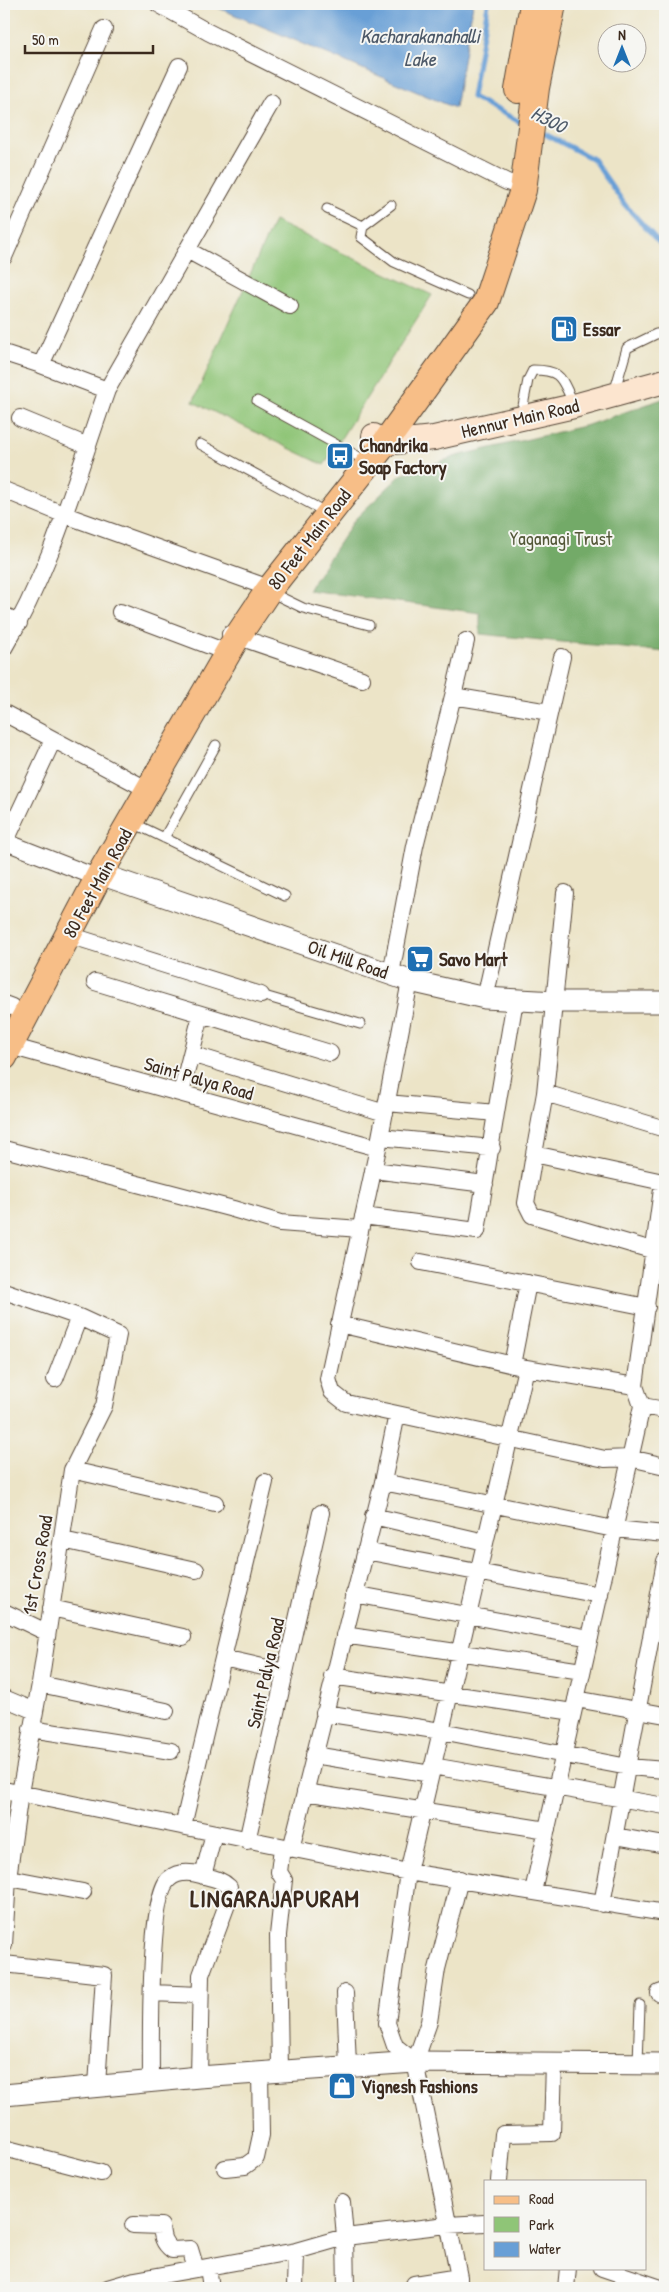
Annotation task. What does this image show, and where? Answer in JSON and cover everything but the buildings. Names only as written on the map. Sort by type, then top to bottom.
[{"type":"main road","name":"80 Feet Main Road","points":[[263,587],[486,302],[515,185],[527,88],[533,4]]},
{"type":"main road","name":"80 Feet Main Road","points":[[527,88],[553,4]]},
{"type":"main road","name":"80 Feet Main Road","points":[[7,1027],[69,934],[94,874],[137,784],[228,640],[318,508],[373,445],[460,315],[515,185]]},
{"type":"main road","name":"Hennur Main Road","points":[[373,445],[434,438],[574,406],[665,381]]},
{"type":"main road","name":"80 Feet Main Road","points":[[7,1027],[94,874],[131,822],[228,640]]},
{"type":"street","points":[[158,4],[208,32],[515,185]]},
{"type":"street","points":[[4,257],[104,29]]},
{"type":"street","points":[[41,364],[180,66]]},
{"type":"street","points":[[4,648],[19,623],[65,515],[107,390],[271,103]]},
{"type":"street","points":[[187,250],[290,306]]},
{"type":"street","points":[[4,353],[41,364],[107,390]]},
{"type":"street","points":[[20,418],[88,446]]},
{"type":"street","points":[[4,490],[65,515],[263,587]]},
{"type":"street","points":[[120,612],[228,640],[362,679]]},
{"type":"street","points":[[4,615],[19,623]]},
{"type":"street","points":[[466,641],[415,846],[386,1108],[328,1378],[332,1392],[346,1403],[605,1458],[630,1458],[665,1466]]},
{"type":"street","points":[[485,998],[562,657]]},
{"type":"street","points":[[453,696],[549,712]]},
{"type":"street","points":[[4,713],[137,784]]},
{"type":"street","points":[[53,740],[5,844],[94,874]]},
{"type":"street","name":"Oil Mill Road","points":[[94,874],[401,977],[485,998],[556,1002],[665,1002]]},
{"type":"street","points":[[565,893],[556,1002],[545,1093],[526,1203],[532,1215],[655,1251]]},
{"type":"street","points":[[69,934],[261,995]]},
{"type":"street","points":[[95,982],[330,1053]]},
{"type":"street","points":[[665,993],[665,1002]]},
{"type":"street","points":[[4,1149],[224,1206],[280,1223],[362,1223],[477,1231],[515,1000]]},
{"type":"street","points":[[181,1093],[201,1015]]},
{"type":"street","name":"Saint Palya Road","points":[[7,1027],[181,1093],[379,1143],[492,1148]]},
{"type":"street","points":[[191,1054],[386,1108],[496,1113]]},
{"type":"street","points":[[545,1093],[665,1129]]},
{"type":"street","points":[[533,1891],[642,1406],[635,1386],[664,1182],[534,1154]]},
{"type":"street","points":[[373,1170],[485,1184]]},
{"type":"street","points":[[421,1262],[647,1307]]},
{"type":"street","points":[[415,2062],[395,2046],[387,2024],[408,1872],[448,1693],[509,1437],[528,1283]]},
{"type":"street","points":[[4,1290],[79,1317],[55,1378]]},
{"type":"street","name":"1st Cross Road","points":[[4,1945],[6,1878],[12,1792],[31,1729],[40,1684],[46,1632],[72,1470],[104,1406],[118,1335],[79,1317]]},
{"type":"street","points":[[339,1324],[519,1367],[635,1386]]},
{"type":"street","points":[[642,1406],[665,1410]]},
{"type":"street","points":[[225,2168],[245,2166],[256,2158],[270,2072],[278,1935],[284,1880],[279,1872],[305,1792],[332,1676],[383,1482],[397,1414]]},
{"type":"street","points":[[72,1470],[215,1503]]},
{"type":"street","points":[[183,1826],[265,1482]]},
{"type":"street","points":[[383,1482],[614,1529],[665,1534]]},
{"type":"street","name":"Saint Palya Road","points":[[247,1841],[321,1513]]},
{"type":"street","points":[[373,1516],[485,1542]]},
{"type":"street","points":[[62,1540],[196,1570]]},
{"type":"street","points":[[365,1551],[600,1595]]},
{"type":"street","points":[[602,1904],[640,1709],[665,1561]]},
{"type":"street","points":[[354,1594],[590,1638]]},
{"type":"street","points":[[51,1608],[183,1637]]},
{"type":"street","points":[[4,1612],[46,1632]]},
{"type":"street","points":[[344,1635],[582,1671]]},
{"type":"street","points":[[223,1658],[285,1672]]},
{"type":"street","points":[[332,1676],[448,1693],[575,1706],[640,1709],[665,1715]]},
{"type":"street","points":[[40,1684],[166,1712]]},
{"type":"street","points":[[4,1698],[34,1711]]},
{"type":"street","points":[[324,1713],[441,1731],[628,1766],[665,1770]]},
{"type":"street","points":[[31,1729],[171,1751]]},
{"type":"street","points":[[314,1755],[556,1788],[665,1806]]},
{"type":"street","points":[[12,1792],[408,1872],[665,1913]]},
{"type":"street","points":[[305,1792],[422,1812],[547,1830]]},
{"type":"street","points":[[203,1876],[214,1833]]},
{"type":"street","points":[[615,1836],[665,1845]]},
{"type":"street","points":[[151,2082],[153,1957],[162,1892],[167,1879],[179,1873],[222,1881],[229,1887],[229,1899],[213,1947],[200,1975],[199,2077]]},
{"type":"street","points":[[6,1878],[83,1892]]},
{"type":"street","points":[[414,2288],[414,2284],[459,2282],[415,2062],[429,2022],[437,1969],[460,1879]]},
{"type":"street","points":[[4,1964],[104,1975],[97,2086]]},
{"type":"street","points":[[152,1993],[200,1995]]},
{"type":"street","points":[[345,1993],[348,2066]]},
{"type":"street","points":[[4,2095],[199,2077],[415,2062],[665,2064]]},
{"type":"street","points":[[499,2180],[503,2134],[552,2132],[554,2063]]},
{"type":"street","points":[[4,2148],[101,2173]]},
{"type":"street","points":[[342,2202],[346,2288]]},
{"type":"street","points":[[108,2288],[135,2280],[150,2283],[202,2268],[296,2251],[345,2237],[447,2225],[484,2223]]},
{"type":"street","points":[[133,2225],[162,2226],[162,2237],[166,2245],[172,2250],[190,2249],[202,2268],[211,2288]]},
{"type":"street","points":[[295,2288],[296,2251]]},
{"type":"street","points":[[566,2288],[568,2270]]},
{"type":"street","points":[[620,2271],[654,2287]]},
{"type":"lane","points":[[391,205],[364,226],[361,237],[394,262],[468,295]]},
{"type":"lane","points":[[327,208],[364,226]]},
{"type":"lane","points":[[614,395],[627,348],[656,334],[665,334]]},
{"type":"lane","points":[[521,418],[528,380],[533,370],[551,370],[557,374],[574,406]]},
{"type":"lane","points":[[257,401],[373,445]]},
{"type":"lane","points":[[200,444],[318,508]]},
{"type":"lane","points":[[263,587],[303,608],[369,625]]},
{"type":"lane","points":[[164,838],[216,746]]},
{"type":"lane","points":[[131,822],[285,896]]},
{"type":"lane","points":[[261,995],[360,1024]]},
{"type":"lane","points":[[638,2064],[640,2005]]},
{"type":"green space","points":[[274,221],[432,295],[324,465],[193,402]]},
{"type":"green space","name":"Yaganagi Trust","points":[[665,398],[665,652],[480,634],[480,613],[308,590],[355,519],[401,475],[457,456],[588,425]]},
{"type":"water","name":"Kacharakanahalli Lake","points":[[209,4],[473,4],[455,108]]},
{"type":"waterway","name":"H300","points":[[488,4],[472,97],[524,124]]},
{"type":"waterway","name":"H300","points":[[539,131],[593,159],[625,205],[665,249]]},
{"type":"place","name":"Essar","points":[[564,329]]},
{"type":"place","name":"Chandrika Soap Factory","points":[[340,456]]},
{"type":"place","name":"Savo Mart","points":[[420,959]]},
{"type":"place","name":"Vignesh Fashions","points":[[342,2086]]},
{"type":"district","name":"LINGARAJAPURAM","points":[[275,1898]]}]
